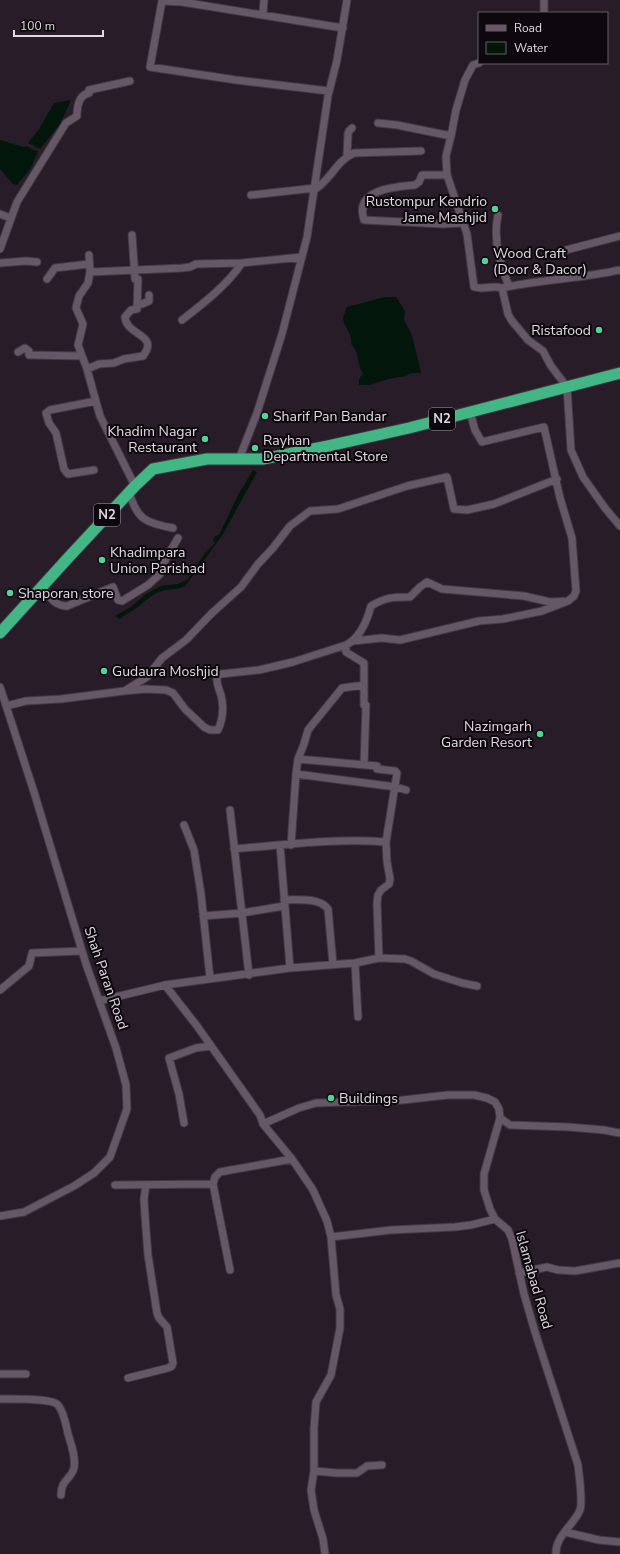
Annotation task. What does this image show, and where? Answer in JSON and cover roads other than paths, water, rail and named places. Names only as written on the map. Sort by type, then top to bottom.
[{"type":"highway","name":"N2","points":[[0,633],[132,489],[154,469],[207,459],[263,459],[409,428],[620,373]]},
{"type":"street","points":[[263,14],[264,0]]},
{"type":"street","points":[[243,459],[282,334],[307,237],[329,91],[343,28],[347,0]]},
{"type":"street","points":[[544,0],[544,12]]},
{"type":"street","points":[[329,91],[236,80],[150,67],[162,1],[182,2],[263,14],[343,28]]},
{"type":"street","points":[[478,63],[473,64],[466,80],[456,110],[446,156],[448,175],[467,234],[474,287],[481,289],[494,286],[506,287],[601,275],[620,270]]},
{"type":"street","points":[[0,249],[10,218],[28,182],[66,123],[77,116],[80,98],[84,94],[89,93],[89,90],[130,81]]},
{"type":"street","points":[[378,123],[397,125],[451,136]]},
{"type":"street","points":[[347,156],[348,134],[352,128]]},
{"type":"street","points":[[251,195],[314,189],[322,185],[329,175],[347,156],[354,153],[421,152]]},
{"type":"street","points":[[448,175],[422,175],[419,182],[415,185],[378,191],[364,200],[362,214],[364,220],[437,224],[463,223]]},
{"type":"street","points":[[0,214],[10,218]]},
{"type":"street","points":[[498,215],[496,225],[499,258],[506,287],[508,314],[528,340],[543,351],[551,366],[567,387],[571,450],[583,477],[604,508],[620,526]]},
{"type":"street","points":[[87,369],[100,364],[114,363],[145,354],[147,349],[147,341],[125,323],[125,317],[131,310],[137,309],[138,304],[138,280],[135,279],[132,235]]},
{"type":"street","points":[[566,250],[620,236]]},
{"type":"street","points":[[89,255],[90,268],[88,283],[79,296],[76,308],[83,324],[78,345],[87,369],[100,416],[132,489],[138,514],[144,520],[156,525],[172,528]]},
{"type":"street","points":[[47,278],[56,268],[135,270],[190,267],[196,264],[242,263],[302,257]]},
{"type":"street","points":[[0,264],[26,261],[37,262]]},
{"type":"street","points":[[182,320],[208,299],[232,276],[242,263]]},
{"type":"street","points":[[138,304],[149,301],[149,295]]},
{"type":"street","points":[[18,352],[25,348],[29,351],[29,355],[82,356]]},
{"type":"street","points":[[94,470],[68,474],[66,473],[56,433],[49,423],[46,412],[96,401]]},
{"type":"street","points":[[6,706],[26,701],[61,699],[124,691],[145,689],[166,690],[173,694],[185,709],[204,727],[210,730],[218,730],[223,711],[222,700],[216,681],[217,676],[221,674],[259,670],[294,662],[346,645],[353,641],[382,638],[400,640],[479,621],[503,619],[542,611],[568,601],[574,596],[576,591],[572,538],[560,498],[544,427],[482,442],[475,430],[470,412]]},
{"type":"street","points":[[124,691],[146,678],[162,658],[186,640],[212,613],[241,587],[258,564],[274,548],[290,526],[310,511],[338,509],[407,486],[447,477],[454,509],[467,510],[494,504],[556,480]]},
{"type":"street","points":[[42,586],[56,604],[60,606],[67,606],[113,587],[118,600],[122,601],[148,585],[160,574],[163,564],[178,538]]},
{"type":"street","points":[[353,641],[367,620],[371,606],[382,599],[392,597],[410,597],[427,582],[442,589],[524,596],[550,602],[568,601]]},
{"type":"street","points":[[346,645],[346,652],[364,663],[364,705],[366,705],[364,765]]},
{"type":"street","points":[[291,845],[298,758],[308,730],[342,688],[364,685]]},
{"type":"street","name":"Shah Paran Road","points":[[0,686],[82,951],[98,1001],[116,1048],[126,1085],[126,1109],[110,1157],[94,1173],[74,1186],[24,1212],[0,1216]]},
{"type":"street","points":[[298,758],[377,766],[377,769],[397,772],[396,787],[386,842],[387,862],[390,878],[389,884],[378,895],[376,903],[379,958]]},
{"type":"street","points":[[296,774],[396,787],[406,790]]},
{"type":"street","points":[[230,810],[249,975]]},
{"type":"street","points":[[184,825],[194,850],[210,978]]},
{"type":"street","points":[[234,849],[360,841],[386,842]]},
{"type":"street","points":[[280,845],[290,968]]},
{"type":"street","points":[[203,916],[242,913],[284,903],[310,900],[322,903],[328,909],[333,964]]},
{"type":"street","points":[[0,990],[29,966],[32,953],[82,951]]},
{"type":"street","points":[[98,1001],[165,985],[210,978],[249,975],[290,968],[355,962],[379,958],[405,959],[434,974],[462,984],[477,986]]},
{"type":"street","points":[[355,962],[358,1017]]},
{"type":"street","points":[[165,985],[260,1115],[263,1124],[292,1159],[313,1190],[327,1221],[331,1236],[336,1295],[340,1309],[340,1328],[330,1375],[316,1402],[314,1428],[314,1471],[311,1490],[314,1510],[322,1536],[325,1554]]},
{"type":"street","points":[[184,1123],[179,1094],[169,1058],[196,1048],[211,1046]]},
{"type":"street","points":[[263,1124],[299,1108],[316,1103],[403,1100],[448,1095],[474,1095],[488,1098],[495,1102],[499,1109],[500,1118],[510,1125],[568,1127],[620,1133]]},
{"type":"street","name":"Islamabad Road","points":[[500,1118],[484,1174],[484,1190],[490,1209],[495,1218],[508,1230],[512,1239],[519,1273],[535,1332],[578,1465],[580,1509],[561,1537],[556,1554]]},
{"type":"street","points":[[230,1270],[213,1184],[215,1177],[220,1172],[292,1159]]},
{"type":"street","points":[[115,1185],[213,1184]]},
{"type":"street","points":[[128,1378],[168,1368],[172,1366],[173,1363],[167,1327],[158,1318],[148,1255],[144,1199],[146,1185]]},
{"type":"street","points":[[331,1236],[391,1230],[463,1226],[495,1218]]},
{"type":"street","points":[[519,1273],[547,1267],[558,1270],[575,1271],[620,1262]]},
{"type":"street","points":[[0,1374],[26,1374]]},
{"type":"street","points":[[0,1398],[44,1400],[59,1405],[65,1420],[72,1449],[74,1466],[72,1473],[63,1484],[61,1495]]},
{"type":"street","points":[[314,1471],[357,1473],[367,1466],[382,1465]]},
{"type":"street","points":[[565,1532],[599,1540],[620,1542]]},
{"type":"water","points":[[71,100],[60,124],[40,149],[28,143],[39,129],[54,103]]},
{"type":"water","points":[[0,140],[23,147],[27,146],[38,151],[31,168],[17,185],[13,184],[0,169]]},
{"type":"water","points":[[385,297],[396,297],[405,311],[404,320],[412,335],[421,373],[411,373],[406,376],[388,379],[369,385],[359,385],[359,379],[363,373],[359,365],[356,350],[351,344],[351,338],[343,316],[347,307]]},
{"type":"water","points":[[253,470],[257,472],[223,534],[186,585],[156,593],[119,619],[115,616],[131,607],[146,594],[161,586],[178,584],[188,579],[205,553],[215,543],[213,541],[215,536],[219,535],[238,495]]},
{"type":"place","name":"Rustompur Kendrio Jame Mashjid","points":[[495,209]]},
{"type":"place","name":"Wood Craft (Door & Dacor)","points":[[485,261]]},
{"type":"place","name":"Ristafood","points":[[599,330]]},
{"type":"place","name":"Sharif Pan Bandar","points":[[265,416]]},
{"type":"place","name":"Khadim Nagar Restaurant","points":[[205,439]]},
{"type":"place","name":"Rayhan Departmental Store","points":[[255,448]]},
{"type":"place","name":"Khadimpara Union Parishad","points":[[102,560]]},
{"type":"place","name":"Shaporan store","points":[[10,593]]},
{"type":"place","name":"Gudaura Moshjid","points":[[104,671]]},
{"type":"place","name":"Nazimgarh Garden Resort","points":[[540,734]]},
{"type":"place","name":"Buildings","points":[[331,1098]]}]
